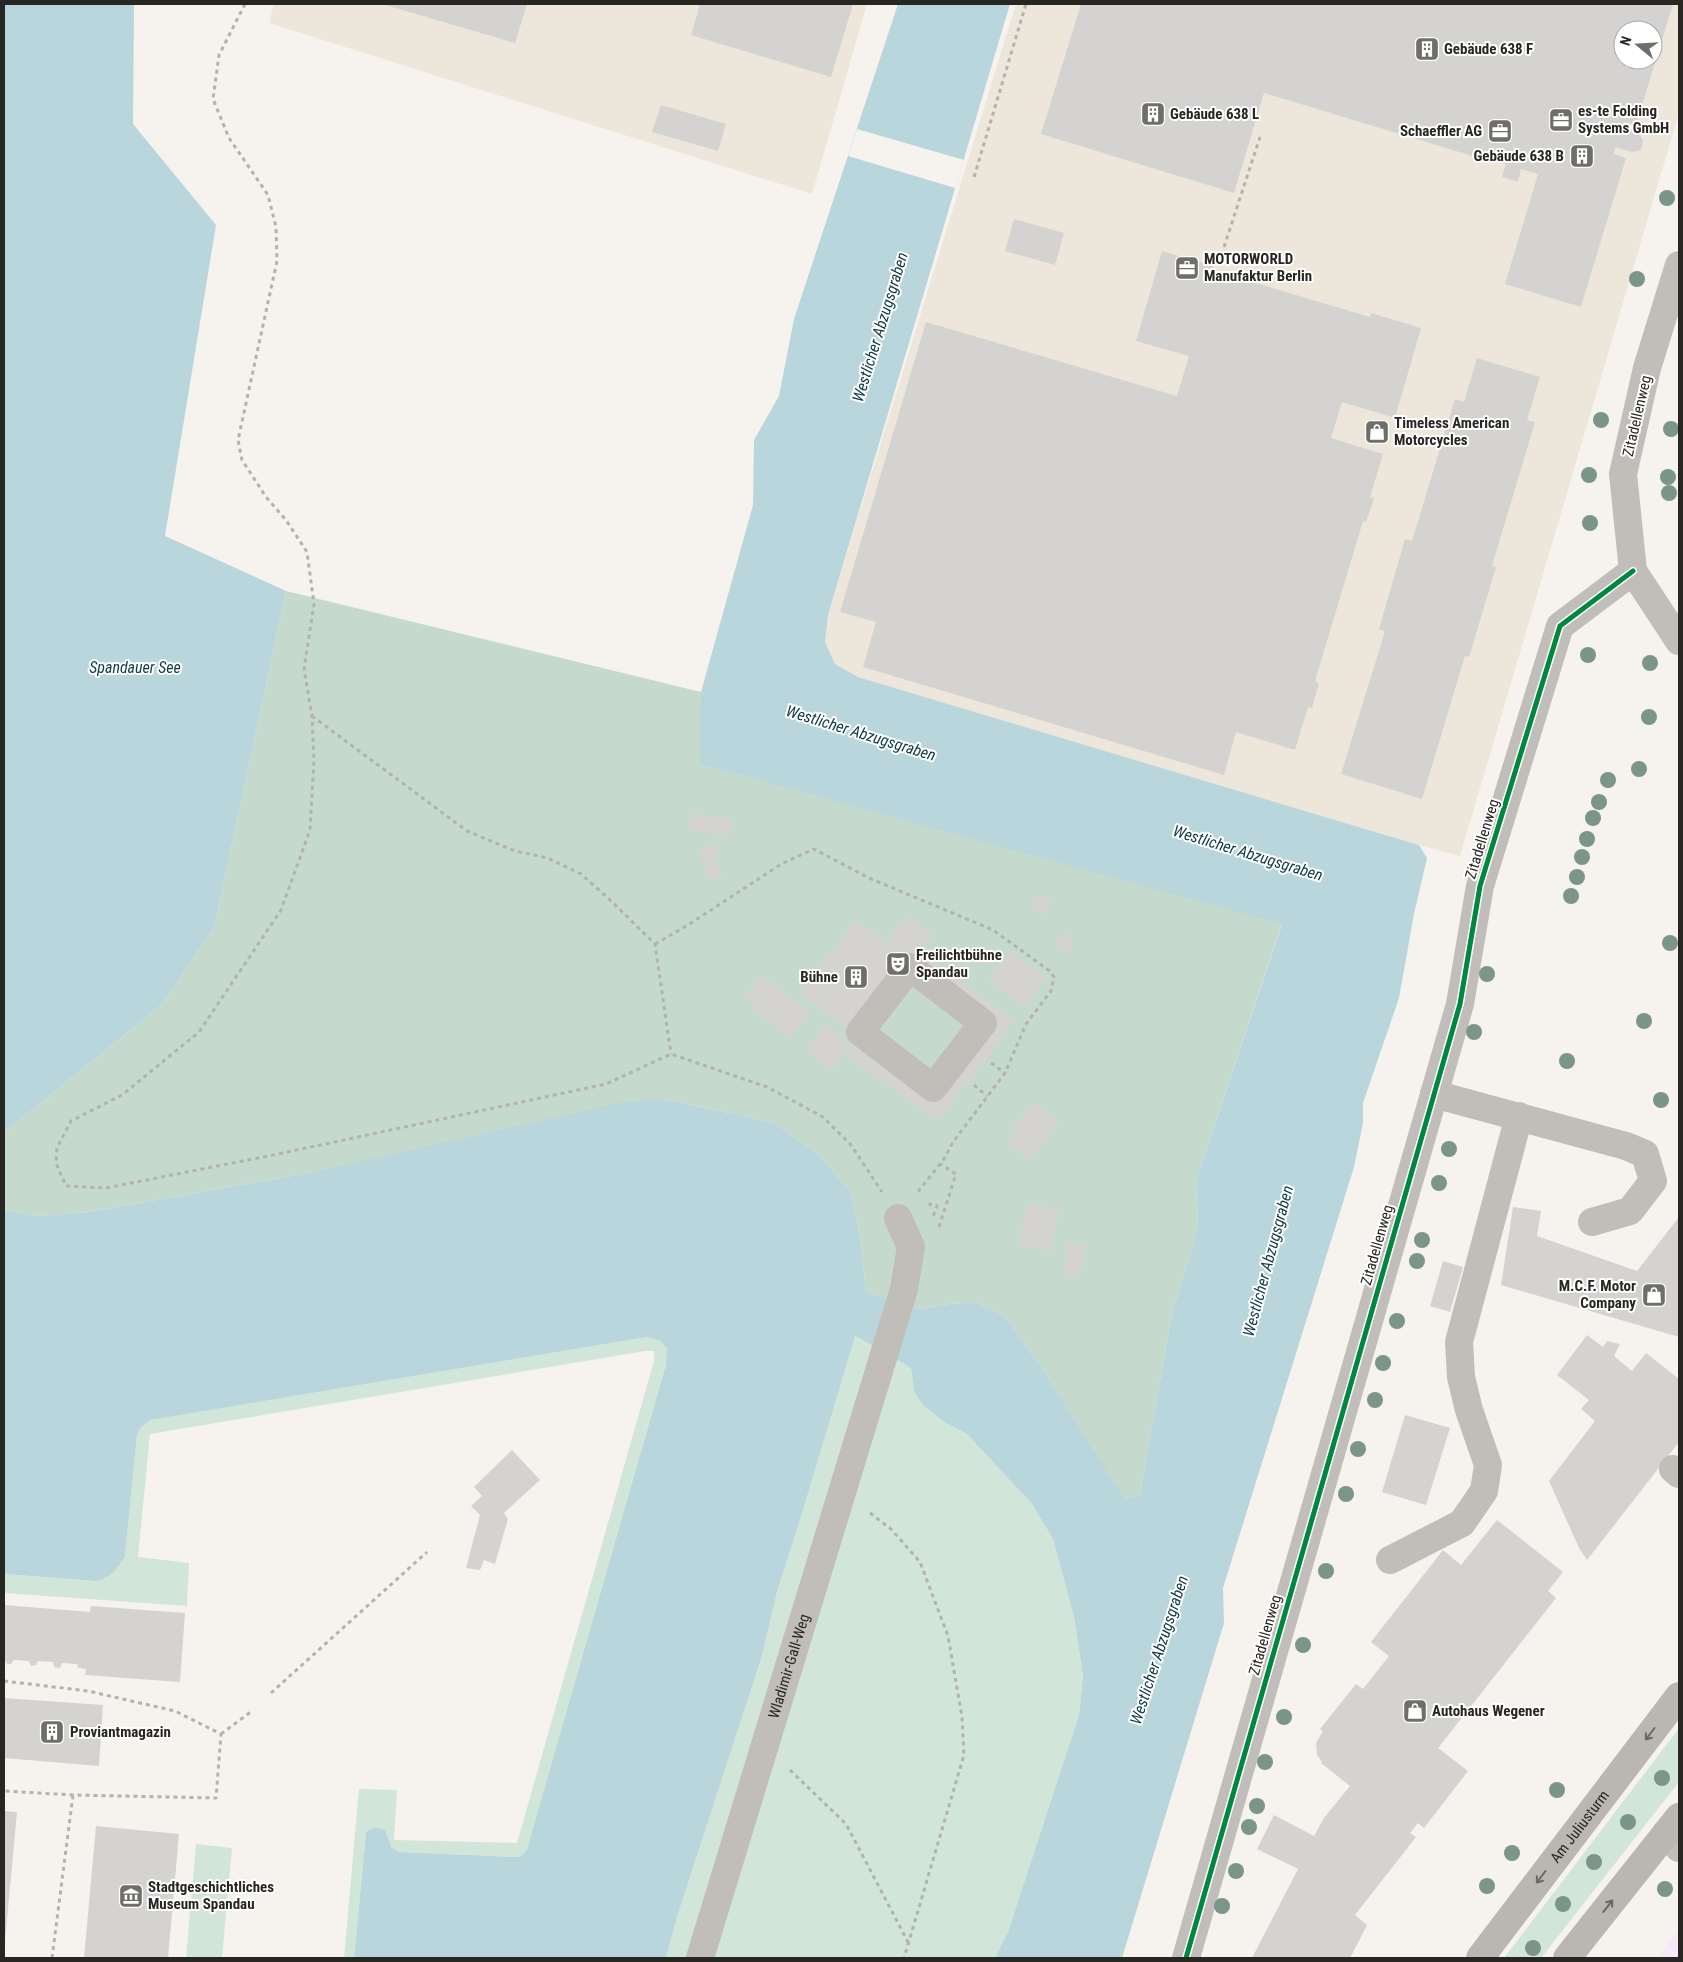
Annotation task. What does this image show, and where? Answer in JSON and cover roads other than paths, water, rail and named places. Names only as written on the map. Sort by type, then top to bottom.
[{"type":"main road","name":"Am Juliusturm","points":[[1480,1958],[1679,1696]]},
{"type":"main road","points":[[1568,1958],[1675,1832]]},
{"type":"street","name":"Zitadellenweg","points":[[1679,264],[1647,368],[1623,474],[1633,570],[1679,641]]},
{"type":"street","name":"Zitadellenweg","points":[[1186,1958],[1460,1004],[1480,886],[1560,626],[1633,570]]},
{"type":"street","points":[[910,967],[983,1023],[933,1088],[860,1032],[910,967]]},
{"type":"street","points":[[1434,1094],[1626,1146],[1645,1154],[1653,1181],[1630,1211],[1592,1222]]},
{"type":"street","points":[[1390,1560],[1462,1524],[1484,1491],[1488,1465],[1469,1410],[1463,1385],[1459,1342],[1518,1116]]},
{"type":"street","name":"Wladimir-Gall-Weg","points":[[700,1958],[904,1289],[911,1247],[898,1218]]},
{"type":"water","name":"Spandauer See","points":[[4,4],[134,4],[133,124],[216,225],[165,536],[286,591],[214,928],[161,1005],[6,1131],[4,1137]]},
{"type":"water","name":"Westlicher Abzugsgraben","points":[[898,4],[1010,4],[828,615],[825,642],[835,664],[858,677],[1419,845],[1427,858],[1414,914],[1399,998],[1363,1103],[1363,1123],[1354,1167],[1223,1588],[1224,1623],[1122,1958],[995,1958],[1008,1932],[1079,1715],[1083,1676],[1074,1617],[1053,1539],[1032,1504],[967,1434],[946,1423],[924,1406],[914,1391],[911,1368],[855,1336],[777,1592],[762,1656],[677,1917],[666,1958],[354,1958],[366,1833],[368,1831],[375,1828],[385,1830],[391,1847],[399,1852],[518,1857],[527,1849],[666,1364],[667,1349],[661,1341],[647,1337],[151,1420],[141,1427],[137,1435],[125,1556],[113,1572],[96,1581],[4,1574],[4,1210],[36,1216],[89,1212],[314,1172],[620,1103],[664,1099],[774,1123],[819,1155],[851,1193],[861,1242],[866,1292],[918,1309],[975,1302],[1005,1316],[1045,1373],[1125,1500],[1140,1495],[1171,1318],[1198,1227],[1196,1180],[1282,924],[700,764],[701,692],[753,505],[754,440],[779,396],[794,319]]},
{"type":"place","name":"Gebäude 638 F","points":[[1427,49]]},
{"type":"place","name":"Gebäude 638 L","points":[[1153,114]]},
{"type":"place","name":"es-te Folding Systems GmbH","points":[[1561,120]]},
{"type":"place","name":"Schaeffler AG","points":[[1500,131]]},
{"type":"place","name":"Gebäude 638 B","points":[[1582,156]]},
{"type":"place","name":"MOTORWORLD Manufaktur Berlin","points":[[1187,268]]},
{"type":"place","name":"Timeless American Motorcycles","points":[[1377,432]]},
{"type":"place","name":"Freilichtbühne Spandau","points":[[898,964]]},
{"type":"place","name":"Bühne","points":[[856,977]]},
{"type":"place","name":"M.C.F. Motor Company","points":[[1654,1295]]},
{"type":"place","name":"Autohaus Wegener","points":[[1415,1711]]},
{"type":"place","name":"Proviantmagazin","points":[[52,1732]]},
{"type":"place","name":"Stadtgeschichtliches Museum Spandau","points":[[131,1896]]}]
